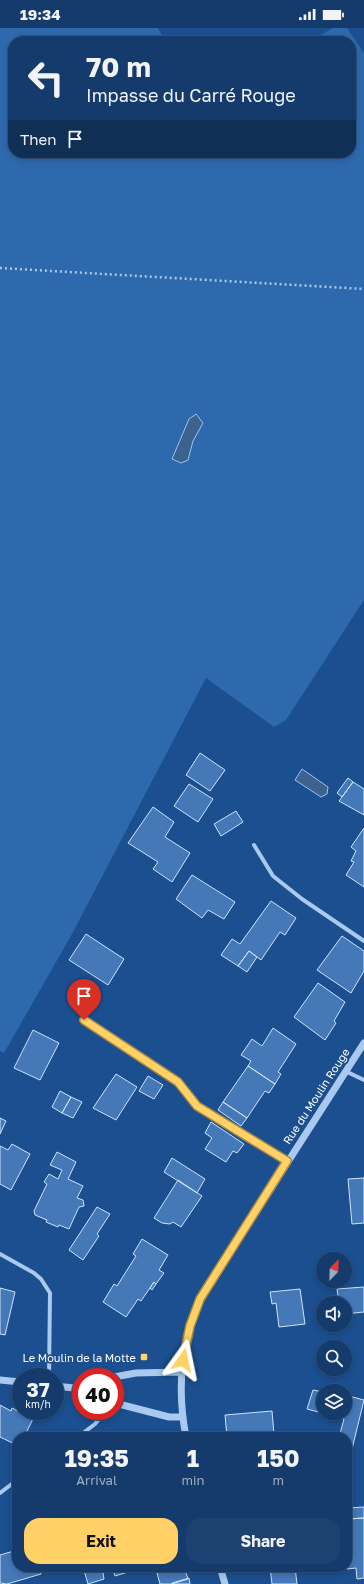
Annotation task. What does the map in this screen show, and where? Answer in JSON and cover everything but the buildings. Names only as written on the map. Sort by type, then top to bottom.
[{"type":"street","points":[[254,845],[273,876],[302,899],[364,941]]},
{"type":"street","points":[[84,1020],[178,1082],[197,1106],[287,1161]]},
{"type":"street","name":"Rue du Moulin Rouge","points":[[185,1432],[182,1417],[180,1372],[190,1326],[200,1299],[364,1043]]},
{"type":"street","points":[[345,1071],[364,1080]]},
{"type":"street","points":[[0,1254],[34,1273],[41,1279],[50,1293],[49,1368]]},
{"type":"street","points":[[124,1375],[136,1373],[180,1372]]},
{"type":"street","points":[[0,1380],[12,1381]]},
{"type":"street","points":[[124,1405],[169,1417],[182,1417]]},
{"type":"street","points":[[85,1432],[96,1424],[99,1420]]},
{"type":"street","points":[[0,1493],[12,1484]]},
{"type":"street","points":[[221,1572],[225,1584]]},
{"type":"path","points":[[0,268],[364,289]]},
{"type":"shaded area","points":[[0,28],[158,28],[162,36],[8,36],[8,158],[356,158],[356,41],[364,53],[364,600],[286,720],[274,727],[206,678],[72,934],[4,1053],[0,1051]]},
{"type":"shaded area","points":[[333,28],[347,28],[352,36],[319,36]]},
{"type":"shaded area","points":[[196,414],[203,423],[193,441],[188,460],[181,463],[172,459],[189,419]]},
{"type":"shaded area","points":[[302,769],[328,787],[327,794],[321,797],[295,780]]},
{"type":"place","name":"Le Moulin de la Motte","points":[[144,1357]]},
{"type":"route","points":[[84,1020],[178,1082],[197,1106],[287,1161],[200,1299],[190,1326],[183,1360]]}]
